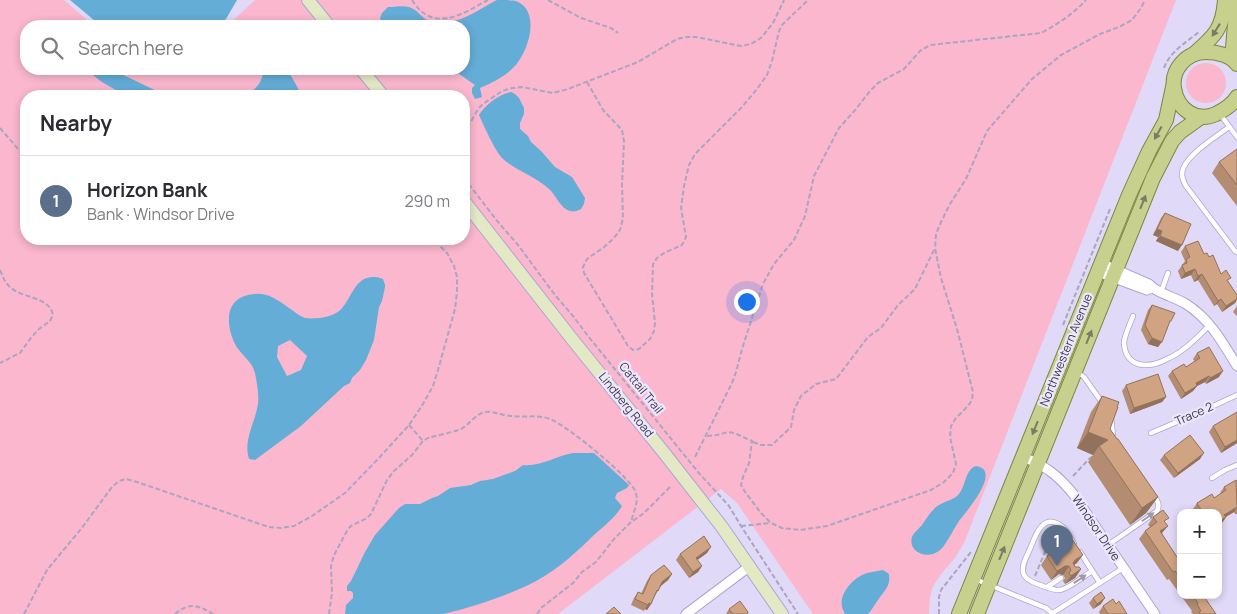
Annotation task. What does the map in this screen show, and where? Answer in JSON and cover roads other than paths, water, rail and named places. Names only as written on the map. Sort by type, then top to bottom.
[{"type":"main road","points":[[308,0],[323,20]]},
{"type":"main road","points":[[1194,54],[1217,30],[1222,21],[1225,0]]},
{"type":"main road","points":[[1236,63],[1233,48],[1237,0]]},
{"type":"main road","points":[[1194,54],[1202,52],[1215,53],[1236,63]]},
{"type":"main road","name":"Northwestern Avenue","points":[[959,614],[1129,195],[1149,150],[1166,120],[1178,67],[1186,58],[1194,54]]},
{"type":"main road","points":[[366,75],[378,90]]},
{"type":"main road","points":[[1173,87],[1182,107],[1189,113],[1201,117],[1219,112],[1237,98]]},
{"type":"main road","name":"Northwestern Avenue","points":[[977,614],[1153,178],[1172,141],[1180,132],[1201,117]]},
{"type":"main road","name":"Lindberg Road","points":[[470,209],[572,339],[666,454],[722,527],[782,614]]},
{"type":"street","points":[[1099,268],[1147,290],[1152,288],[1186,304],[1210,325],[1237,366]]},
{"type":"street","name":"Windsor Drive","points":[[1023,457],[1051,471],[1074,494],[1154,614]]},
{"type":"street","points":[[686,614],[750,566]]},
{"type":"lane","points":[[1219,112],[1237,137]]},
{"type":"lane","points":[[1229,127],[1192,156],[1183,167],[1182,180],[1237,252]]},
{"type":"lane","points":[[1161,292],[1168,273]]},
{"type":"lane","points":[[1133,316],[1124,340],[1124,348],[1131,361],[1143,365],[1162,361],[1176,354],[1210,325]]},
{"type":"lane","points":[[1076,371],[1084,377],[1105,406]]},
{"type":"lane","name":"Trace 2","points":[[1150,433],[1237,394]]},
{"type":"lane","points":[[1108,412],[1112,419],[1112,434],[1116,440]]},
{"type":"lane","points":[[1212,478],[1225,470],[1237,466]]},
{"type":"lane","points":[[1108,545],[1157,511],[1159,507],[1158,502],[1153,494]]},
{"type":"lane","points":[[1092,571],[1060,590],[1028,579],[1024,575],[1023,565],[1037,531],[1040,527],[1054,522],[1062,526],[1092,571],[1100,583]]},
{"type":"lane","points":[[1079,567],[1086,562]]},
{"type":"lane","points":[[974,579],[1046,608],[1053,614],[1123,567]]},
{"type":"lane","points":[[1047,587],[1061,578]]},
{"type":"water","points":[[70,0],[237,0],[225,20],[94,20]]},
{"type":"water","points":[[497,0],[516,1],[524,6],[529,14],[530,33],[519,62],[502,77],[480,88],[482,97],[475,99],[472,88],[475,85],[461,75],[470,75],[470,20],[457,20]]},
{"type":"water","points":[[405,6],[412,8],[427,20],[381,20],[380,18],[388,7]]},
{"type":"water","points":[[93,75],[123,75],[155,90],[116,90]]},
{"type":"water","points":[[263,75],[290,75],[299,90],[254,90]]},
{"type":"water","points":[[511,92],[519,98],[524,108],[520,129],[555,167],[572,177],[585,198],[581,209],[570,211],[567,209],[549,189],[508,163],[497,150],[479,115],[493,100]]},
{"type":"water","points":[[371,277],[383,279],[385,287],[379,307],[374,340],[360,370],[350,383],[344,386],[301,426],[255,460],[249,459],[247,445],[257,411],[258,388],[253,368],[236,346],[231,335],[229,314],[231,307],[240,298],[260,294],[274,298],[305,318],[326,317],[342,308],[355,287],[364,279]],"holes":[[[290,340],[307,356],[301,370],[287,376],[277,357],[278,346]]]},
{"type":"water","points":[[573,453],[594,453],[629,485],[617,493],[615,498],[622,506],[610,521],[553,570],[538,580],[504,596],[443,614],[345,614],[346,605],[353,598],[353,593],[347,591],[347,586],[375,535],[399,508],[405,504],[420,504],[450,488],[493,479],[515,471],[523,465],[542,463]]},
{"type":"water","points":[[976,466],[984,471],[986,477],[984,483],[943,547],[938,552],[927,555],[916,551],[911,543],[914,534],[936,507],[955,498],[959,494],[968,474]]},
{"type":"water","points":[[883,570],[889,574],[888,585],[868,614],[845,614],[842,608],[842,601],[845,591],[849,586],[862,575]]},
{"type":"place","name":"Horizon Bank","points":[[1057,566]]}]
